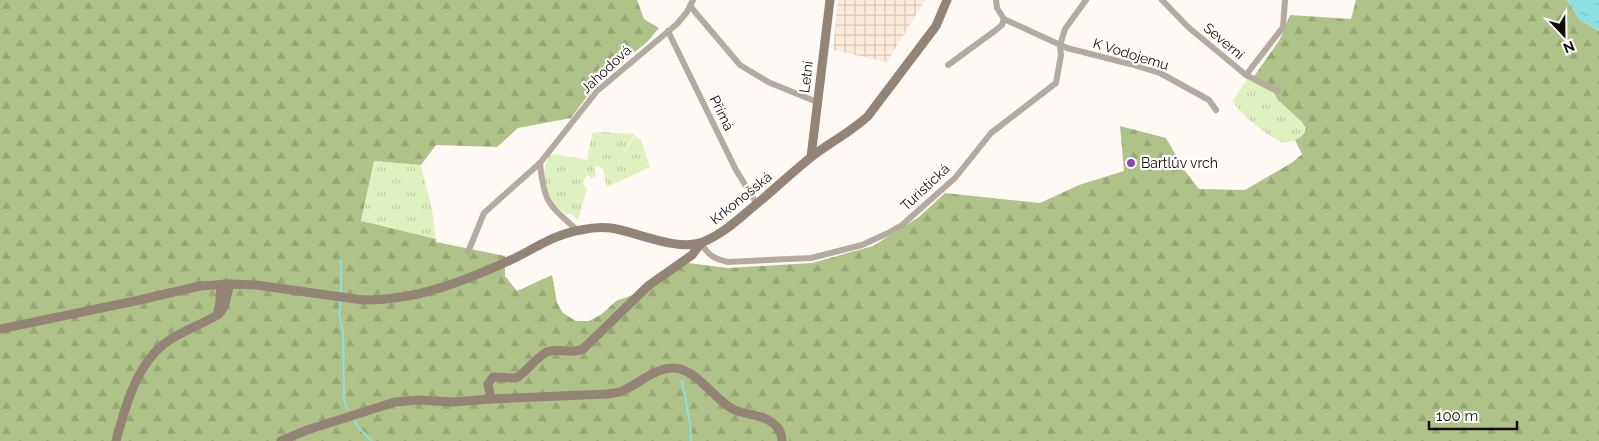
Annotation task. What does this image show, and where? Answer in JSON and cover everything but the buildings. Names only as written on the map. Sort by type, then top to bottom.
[{"type":"street","name":"Letní","points":[[811,158],[830,0]]},
{"type":"street","name":"Krkonošská","points":[[0,328],[200,286],[227,284],[256,285],[363,300],[395,299],[424,293],[496,267],[577,230],[610,228],[676,244],[701,242],[728,228],[811,158],[855,128],[875,109],[936,26],[947,0]]},
{"type":"street","points":[[948,65],[1002,25],[1004,19],[996,8],[996,0]]},
{"type":"street","name":"Turistická","points":[[701,242],[707,254],[728,262],[812,258],[862,245],[888,233],[902,224],[955,178],[991,133],[1056,83],[1061,55],[1060,45],[1065,29],[1086,0]]},
{"type":"street","name":"Severní","points":[[1162,0],[1188,27],[1246,75],[1278,91]]},
{"type":"street","points":[[1246,75],[1283,27],[1285,0]]},
{"type":"street","points":[[692,3],[740,65],[768,82],[817,102]]},
{"type":"street","name":"Jahodová","points":[[468,252],[484,213],[540,162],[597,91],[668,31],[687,12],[692,3]]},
{"type":"street","name":"K Vodojemu","points":[[1004,19],[1060,45],[1160,73],[1209,100],[1216,110]]},
{"type":"street","name":"Přímá","points":[[668,31],[736,170],[757,204]]},
{"type":"street","points":[[540,162],[543,190],[548,201],[555,211],[577,230]]},
{"type":"street","points":[[491,398],[488,384],[493,377],[516,378],[546,353],[555,351],[574,352],[583,349],[648,286],[692,256],[701,242]]},
{"type":"street","points":[[214,317],[220,306],[219,293],[227,284]]},
{"type":"street","points":[[116,441],[128,398],[146,365],[158,349],[179,334],[219,314],[224,307],[227,284]]},
{"type":"street","points":[[200,286],[210,288],[220,298]]},
{"type":"street","points":[[281,441],[307,430],[395,402],[418,400],[453,402],[491,398],[607,394],[620,392],[664,369],[677,368],[692,374],[717,398],[732,409],[765,418],[773,423],[781,432],[782,441]]},
{"type":"shaded area","points":[[838,0],[925,0],[887,62],[833,50]]},
{"type":"green space","points":[[0,0],[637,0],[644,19],[659,28],[648,41],[593,88],[571,118],[518,128],[497,147],[436,145],[421,165],[374,161],[361,221],[436,239],[436,242],[505,256],[505,276],[517,291],[552,275],[557,303],[563,313],[576,321],[589,321],[602,314],[616,301],[649,289],[688,263],[728,268],[812,263],[873,246],[919,217],[945,193],[1040,203],[1079,185],[1124,171],[1120,126],[1166,138],[1185,171],[1199,189],[1245,190],[1293,162],[1302,154],[1295,140],[1305,132],[1305,127],[1301,121],[1278,100],[1274,93],[1253,82],[1255,75],[1280,39],[1290,15],[1351,19],[1356,0],[1567,0],[1580,20],[1599,31],[1599,441],[0,441]]},
{"type":"green space","points":[[1248,77],[1272,91],[1296,115],[1305,129],[1303,136],[1283,143],[1263,131],[1242,113],[1233,101]]},
{"type":"green space","points":[[592,133],[635,134],[617,164],[635,136],[641,140],[650,167],[607,187],[603,169],[597,166],[594,168],[596,176],[591,178],[587,174],[583,183],[587,189],[578,220],[559,208],[549,195],[544,180],[546,163],[550,155],[555,154],[587,160]]},
{"type":"green space","points":[[374,161],[421,165],[432,209],[436,239],[361,222]]},
{"type":"water","points":[[1567,0],[1599,0],[1599,31],[1580,20]]},
{"type":"waterway","points":[[341,261],[341,293]]},
{"type":"waterway","points":[[341,300],[339,313],[343,332],[344,400],[347,409]]},
{"type":"waterway","points":[[682,381],[690,423],[691,441]]},
{"type":"waterway","points":[[353,419],[372,441]]},
{"type":"place","name":"Bartlův vrch","points":[[1131,163]]}]
